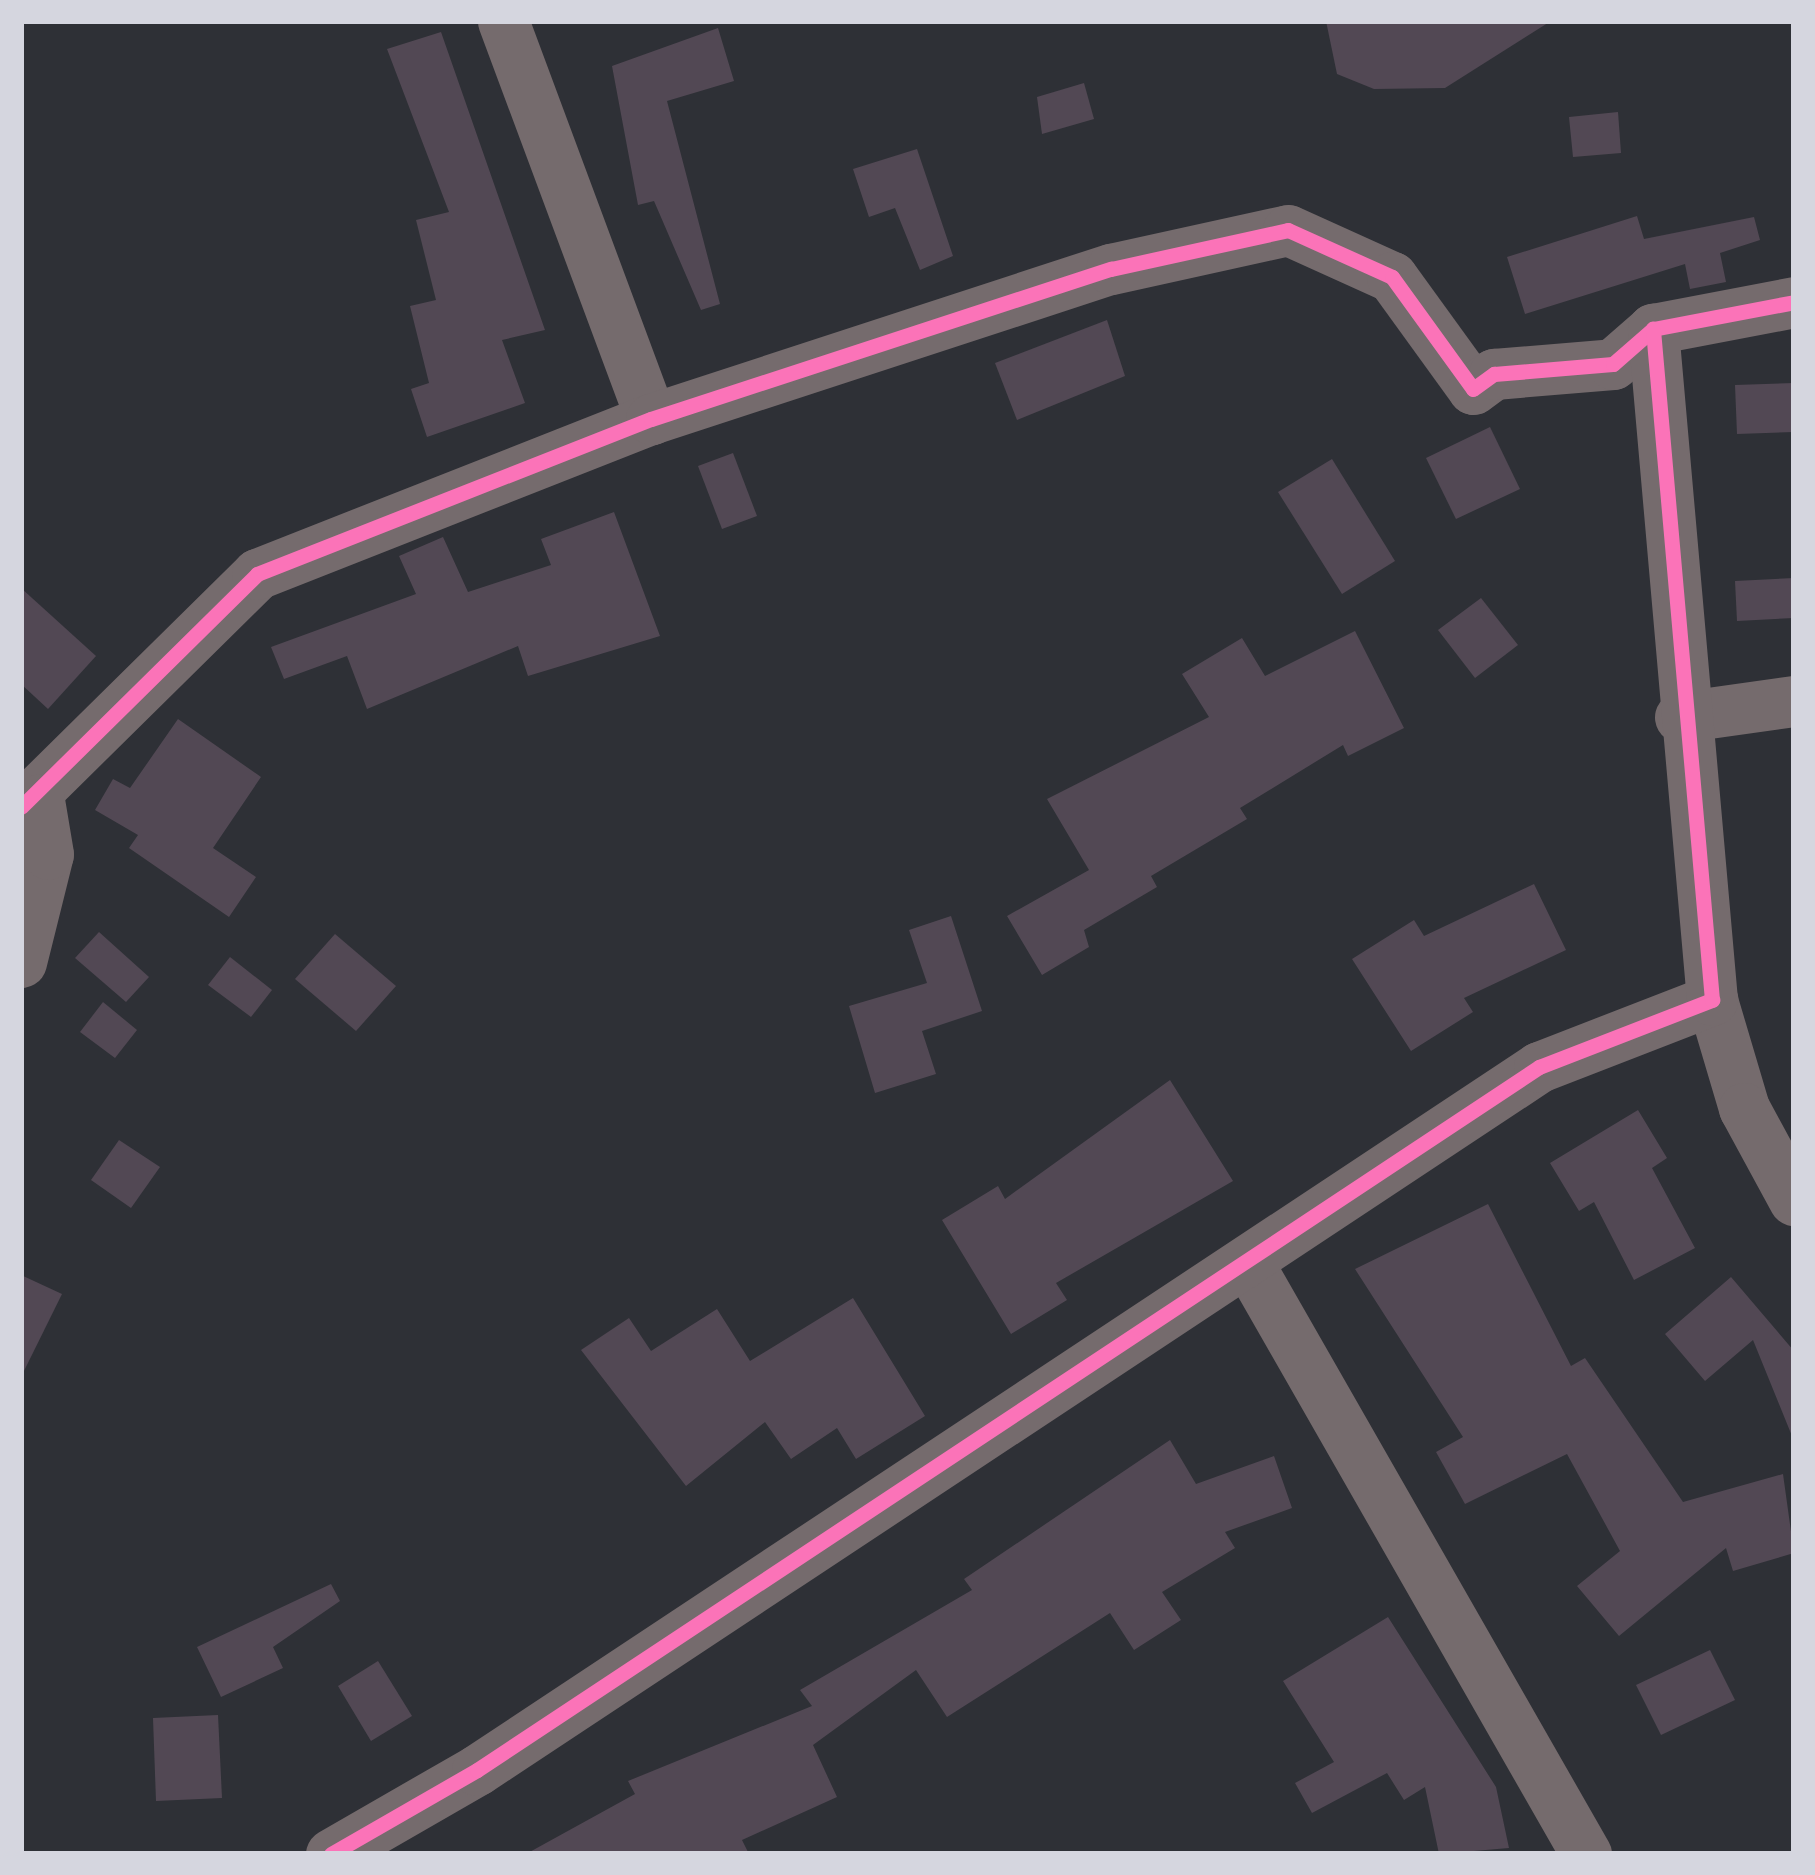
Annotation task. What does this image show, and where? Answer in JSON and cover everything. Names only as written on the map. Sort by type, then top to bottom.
[{"type":"street","points":[[503,21],[651,419]]},
{"type":"street","points":[[21,962],[48,854],[30,804],[174,646],[256,574],[651,419],[1111,269],[1288,230],[1392,278],[1473,389],[1494,374],[1613,364],[1653,329],[1794,302]]},
{"type":"street","points":[[1653,329],[1680,717],[1712,1000],[1744,1108],[1790,1182]]},
{"type":"street","points":[[1680,717],[1794,701]]},
{"type":"street","points":[[331,1854],[477,1770],[1539,1067],[1712,1000]]},
{"type":"street","points":[[1248,1263],[1586,1854]]},
{"type":"building","points":[[1326,21],[1551,21],[1445,88],[1374,89],[1337,74]]},
{"type":"building","points":[[718,28],[734,81],[667,101],[720,304],[701,310],[654,201],[638,205],[612,66]]},
{"type":"building","points":[[441,32],[545,330],[502,340],[525,403],[427,437],[411,389],[429,383],[410,306],[436,300],[416,220],[449,212],[387,49]]},
{"type":"building","points":[[1084,83],[1094,119],[1042,134],[1037,97]]},
{"type":"building","points":[[1618,112],[1621,153],[1573,157],[1569,117]]},
{"type":"building","points":[[917,149],[953,256],[920,270],[895,208],[869,217],[853,169]]},
{"type":"building","points":[[1637,216],[1644,239],[1754,217],[1760,240],[1720,253],[1726,282],[1690,289],[1685,264],[1525,314],[1507,257]]},
{"type":"building","points":[[1107,320],[1125,376],[1017,420],[995,363]]},
{"type":"building","points":[[1794,383],[1794,432],[1737,434],[1735,385]]},
{"type":"building","points":[[1490,427],[1520,489],[1456,519],[1426,458]]},
{"type":"building","points":[[733,453],[757,516],[722,529],[698,466]]},
{"type":"building","points":[[1332,459],[1395,561],[1342,594],[1278,492]]},
{"type":"building","points":[[614,512],[660,636],[528,676],[518,646],[367,709],[347,656],[284,679],[271,647],[416,594],[399,556],[443,537],[468,592],[551,565],[541,539]]},
{"type":"building","points":[[1794,578],[1794,618],[1737,621],[1735,581]]},
{"type":"building","points":[[21,588],[96,656],[48,709],[21,684]]},
{"type":"building","points":[[1481,598],[1518,645],[1475,678],[1438,630]]},
{"type":"building","points":[[1355,631],[1404,728],[1348,756],[1343,745],[1240,808],[1247,819],[1151,876],[1157,887],[1084,930],[1089,947],[1042,975],[1007,916],[1089,870],[1047,799],[1209,717],[1182,674],[1242,638],[1265,676]]},
{"type":"building","points":[[178,719],[261,777],[213,848],[256,877],[229,917],[129,848],[138,835],[95,810],[113,779],[130,788]]},
{"type":"building","points":[[1534,884],[1566,950],[1464,998],[1473,1012],[1411,1051],[1352,959],[1414,920],[1424,936]]},
{"type":"building","points":[[951,916],[982,1011],[922,1031],[936,1074],[875,1093],[849,1006],[927,983],[909,930]]},
{"type":"building","points":[[99,932],[149,977],[126,1002],[75,958]]},
{"type":"building","points":[[335,934],[396,986],[356,1031],[295,979]]},
{"type":"building","points":[[230,957],[272,990],[251,1017],[208,985]]},
{"type":"building","points":[[103,1002],[137,1030],[115,1058],[80,1032]]},
{"type":"building","points":[[1170,1080],[1233,1181],[1056,1283],[1067,1300],[1011,1334],[942,1220],[998,1186],[1005,1199]]},
{"type":"building","points":[[1638,1110],[1667,1158],[1652,1168],[1695,1248],[1634,1280],[1594,1202],[1579,1211],[1550,1163]]},
{"type":"building","points":[[119,1140],[160,1167],[131,1208],[91,1180]]},
{"type":"building","points":[[1488,1204],[1571,1366],[1585,1358],[1683,1502],[1783,1474],[1794,1553],[1733,1571],[1726,1548],[1619,1636],[1577,1586],[1620,1551],[1567,1454],[1465,1504],[1436,1452],[1463,1437],[1355,1269]]},
{"type":"building","points":[[21,1275],[62,1294],[21,1377]]},
{"type":"building","points":[[1731,1277],[1794,1351],[1794,1441],[1753,1340],[1705,1381],[1665,1334]]},
{"type":"building","points":[[853,1298],[925,1416],[856,1459],[837,1428],[791,1459],[765,1422],[686,1486],[581,1350],[629,1318],[651,1351],[717,1309],[750,1361]]},
{"type":"building","points":[[1170,1440],[1196,1484],[1274,1456],[1292,1508],[1225,1532],[1235,1548],[1162,1592],[1181,1620],[1134,1650],[1110,1613],[947,1717],[916,1670],[813,1745],[837,1797],[742,1840],[749,1854],[526,1854],[635,1794],[628,1781],[812,1706],[800,1690],[972,1590],[964,1579]]},
{"type":"building","points":[[331,1584],[340,1601],[273,1647],[283,1668],[221,1697],[197,1647]]},
{"type":"building","points":[[1388,1617],[1496,1787],[1509,1848],[1439,1854],[1425,1787],[1404,1800],[1387,1773],[1312,1813],[1295,1783],[1334,1762],[1283,1681]]},
{"type":"building","points":[[1710,1650],[1735,1700],[1661,1735],[1636,1685]]},
{"type":"building","points":[[378,1661],[412,1716],[371,1741],[338,1686]]},
{"type":"building","points":[[218,1715],[222,1798],[156,1801],[153,1718]]},
{"type":"cycle path","points":[[21,807],[257,574],[651,419],[1111,269],[1288,230],[1392,277],[1473,389],[1494,374],[1613,364],[1653,329],[1794,302]]},
{"type":"cycle path","points":[[331,1854],[477,1770],[1539,1067],[1712,1000],[1653,329]]}]
